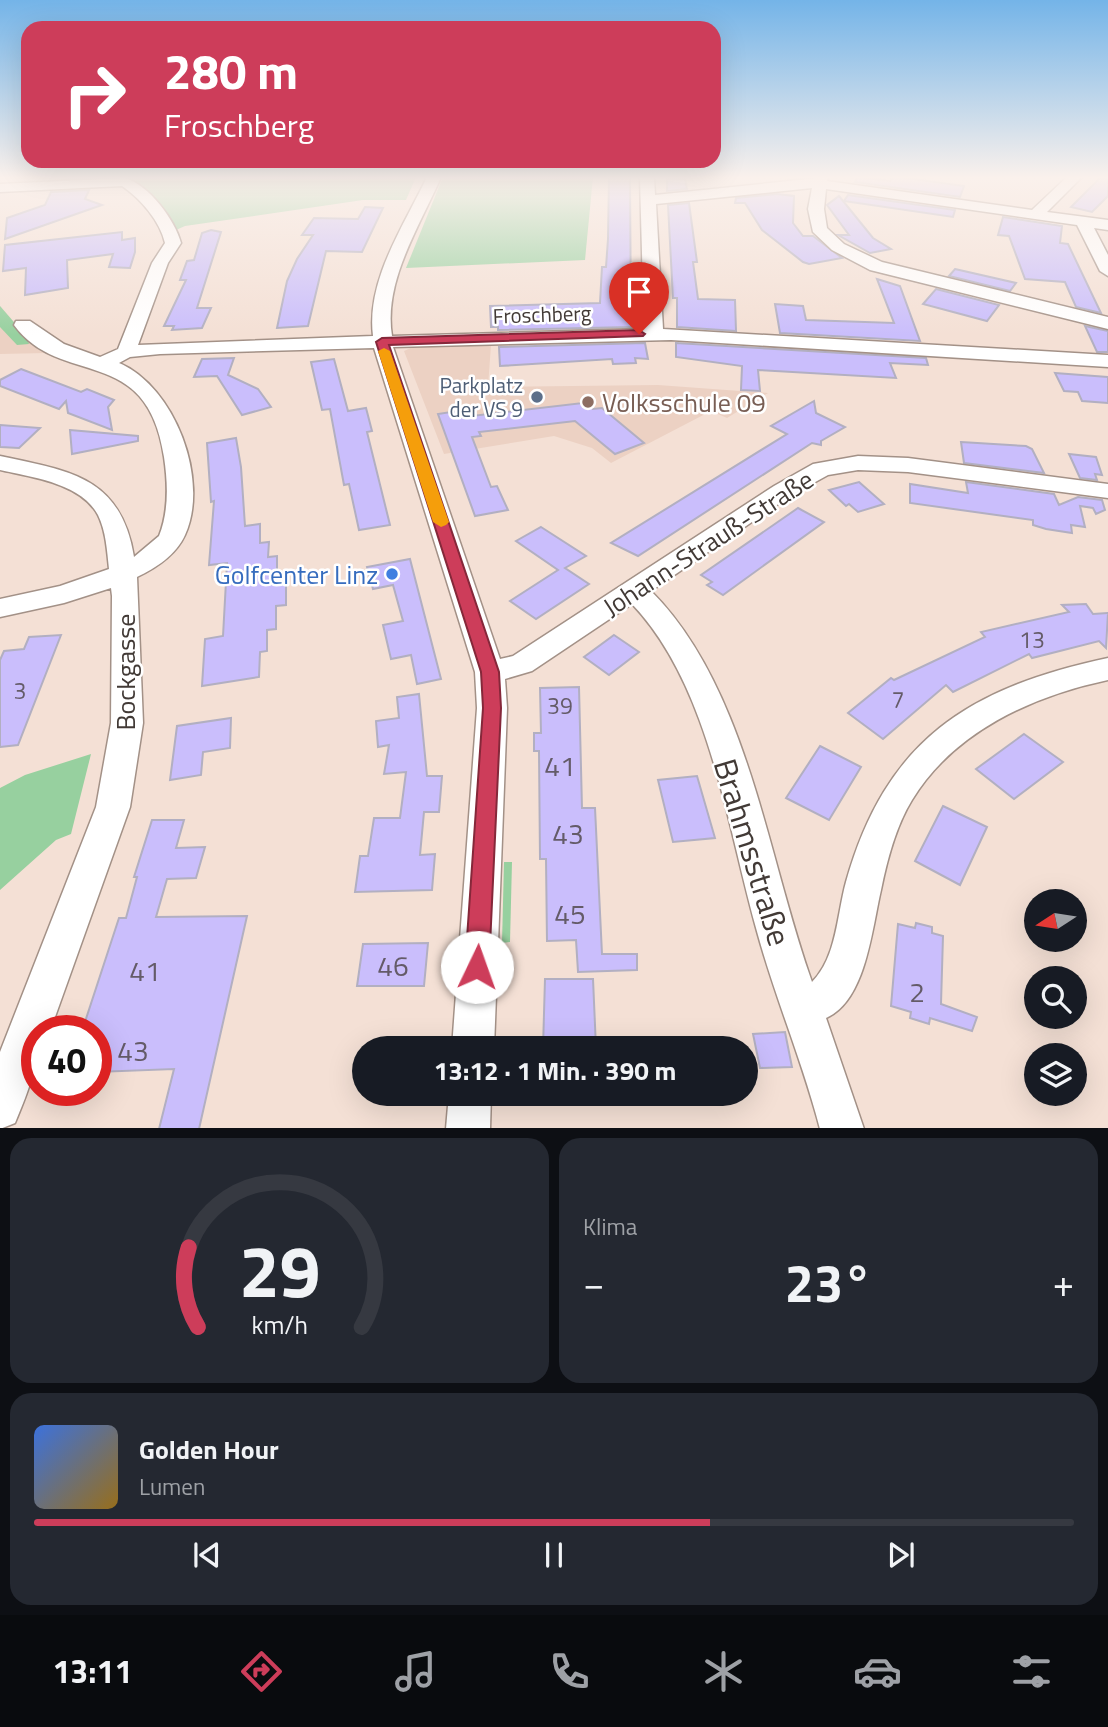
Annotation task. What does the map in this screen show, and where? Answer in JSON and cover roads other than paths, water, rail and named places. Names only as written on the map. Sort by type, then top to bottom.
[{"type":"street","points":[[116,357],[160,263],[173,243],[169,230]]},
{"type":"street","points":[[412,230],[381,301],[382,342],[490,672],[492,708],[473,1036]]},
{"type":"street","points":[[649,230],[654,334]]},
{"type":"street","points":[[821,230],[855,258],[926,281],[1108,323]]},
{"type":"street","points":[[1087,230],[1108,271]]},
{"type":"street","points":[[3,613],[81,589],[122,573],[167,544],[173,532],[179,480],[176,458],[162,413],[116,357],[63,351],[23,324]]},
{"type":"street","name":"Froschberg","points":[[116,357],[382,342],[654,334],[1108,361]]},
{"type":"street","name":"Bockgasse","points":[[0,463],[52,474],[95,497],[109,512],[118,539],[122,573],[127,723],[122,766],[113,807],[0,1108]]},
{"type":"street","name":"Johann-Strauß-Straße","points":[[490,672],[522,664],[805,477],[840,464],[908,465],[1108,491]]},
{"type":"street","name":"Brahmsstraße","points":[[635,590],[672,634],[704,698],[731,775],[778,939],[842,1128]]},
{"type":"street","points":[[803,1007],[818,1003],[832,989],[853,934],[866,876],[884,823],[907,781],[935,749],[1002,703],[1050,684],[1108,669]]},
{"type":"street","points":[[468,1128],[469,1106]]},
{"type":"place","name":"Parkplatz der VS 9","points":[[537,397]]},
{"type":"place","name":"Volksschule 09","points":[[588,402]]},
{"type":"place","name":"Golfcenter Linz","points":[[392,574]]}]
